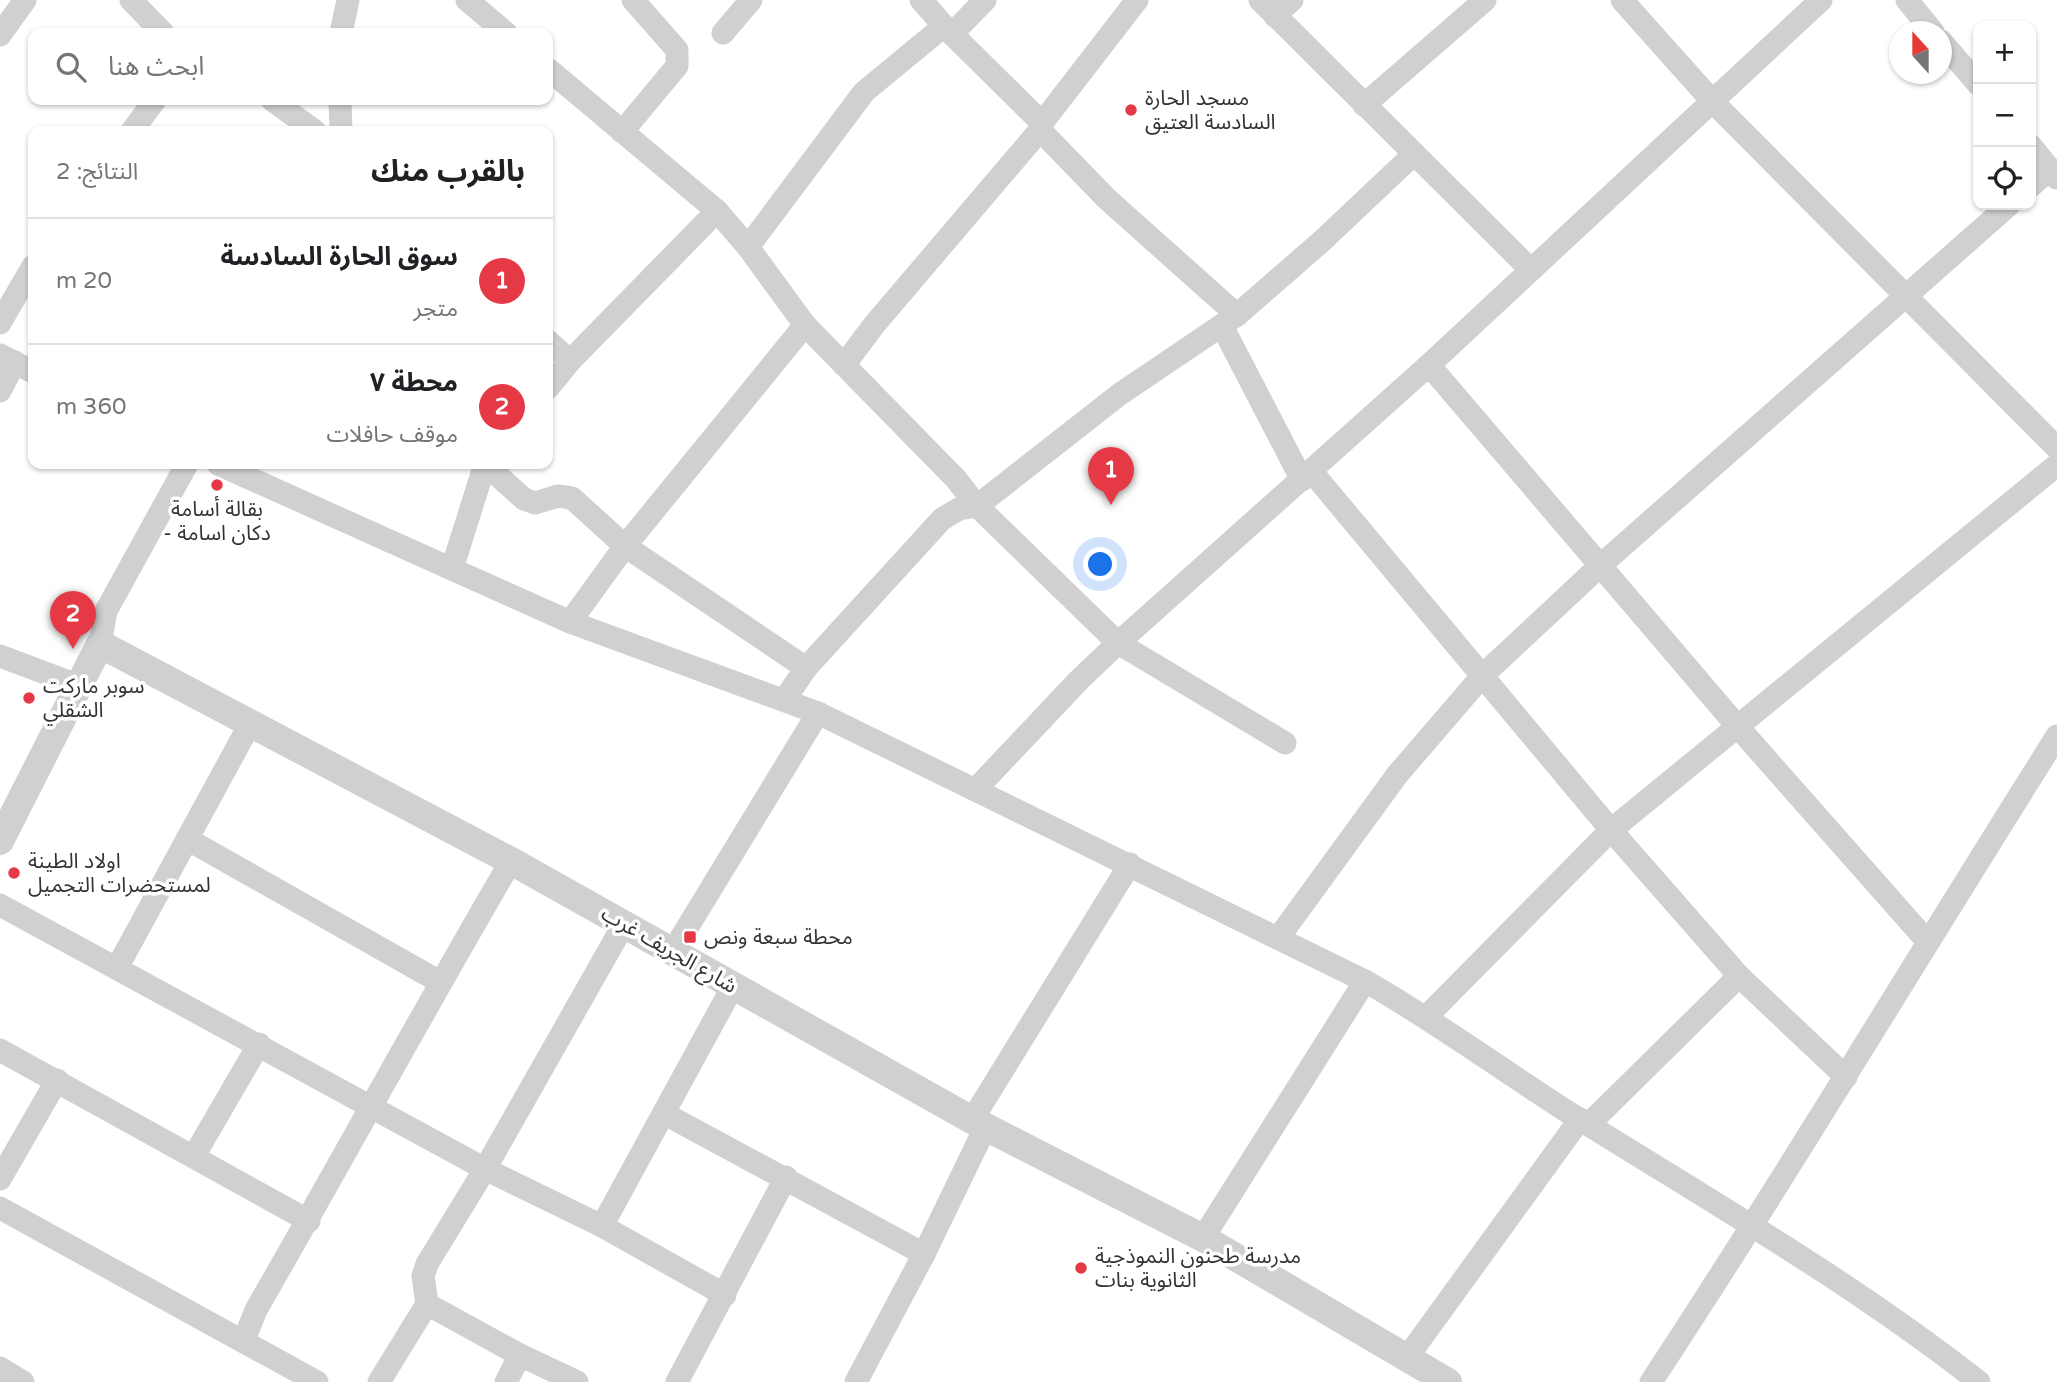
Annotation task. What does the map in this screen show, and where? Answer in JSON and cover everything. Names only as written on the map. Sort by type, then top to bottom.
[{"type":"street","points":[[0,35],[25,0]]},
{"type":"street","points":[[131,0],[158,28]]},
{"type":"street","points":[[622,132],[679,59],[677,50],[633,0]]},
{"type":"street","points":[[723,33],[751,0]]},
{"type":"street","points":[[921,0],[1107,199],[1230,320],[1307,476],[1483,675],[1611,830],[1739,976],[1846,1077]]},
{"type":"street","points":[[748,247],[864,92],[985,0]]},
{"type":"street","points":[[844,365],[892,303],[1041,127],[1137,0]]},
{"type":"street","points":[[1364,105],[1485,0]]},
{"type":"street","points":[[1622,0],[1713,102],[2057,448]]},
{"type":"street","points":[[976,789],[1118,643],[1429,365],[1821,0]]},
{"type":"street","points":[[1907,0],[1924,21]]},
{"type":"street","points":[[339,3],[341,28]]},
{"type":"street","points":[[480,4],[502,28]]},
{"type":"street","points":[[1276,5],[1364,105],[1531,270]]},
{"type":"street","points":[[1952,54],[1973,78]]},
{"type":"street","points":[[553,73],[717,211],[748,247],[804,325],[956,479],[977,506],[1118,643],[1285,743]]},
{"type":"street","points":[[136,126],[151,105]]},
{"type":"street","points":[[279,105],[308,126]]},
{"type":"street","points":[[340,105],[341,126]]},
{"type":"street","points":[[2032,147],[2054,174],[2036,183]]},
{"type":"street","points":[[785,699],[806,668],[942,519],[959,509],[977,506],[1120,394],[1230,320],[1322,241],[1414,154]]},
{"type":"street","points":[[1279,937],[1397,775],[1483,675],[1602,564],[2003,210]]},
{"type":"street","points":[[553,382],[570,361],[717,211]]},
{"type":"street","points":[[0,323],[28,274]]},
{"type":"street","points":[[570,622],[625,545],[804,325]]},
{"type":"street","points":[[553,346],[570,361]]},
{"type":"street","points":[[0,391],[16,363]]},
{"type":"street","points":[[1429,365],[1602,564],[1738,727],[1927,942]]},
{"type":"street","points":[[1427,1016],[1611,830],[2057,465]]},
{"type":"street","points":[[1,835],[100,644],[106,611],[184,469]]},
{"type":"street","points":[[232,469],[570,622],[818,713],[1365,981],[1427,1016],[1584,1122],[1752,1227],[1929,1343],[1979,1382]]},
{"type":"street","points":[[452,569],[483,469]]},
{"type":"street","points":[[491,469],[524,499],[535,503],[558,496],[572,498],[625,545],[806,668]]},
{"type":"street","name":"شارع الجريف غرب","points":[[100,644],[510,861],[979,1124],[1203,1238],[1423,1373]]},
{"type":"street","points":[[0,656],[77,685]]},
{"type":"street","points":[[673,951],[818,713]]},
{"type":"street","points":[[117,968],[251,722]]},
{"type":"street","points":[[1651,1382],[1752,1227],[2057,736]]},
{"type":"street","points":[[187,839],[440,982]]},
{"type":"street","points":[[244,1340],[256,1310],[373,1107],[396,1057],[510,861]]},
{"type":"street","points":[[856,1382],[924,1254],[979,1124],[1130,864]]},
{"type":"street","points":[[0,905],[485,1169],[602,1226],[725,1295]]},
{"type":"street","points":[[379,1382],[426,1304],[423,1276],[427,1264],[485,1169],[624,924]]},
{"type":"street","points":[[1423,1373],[1584,1122],[1739,976]]},
{"type":"street","points":[[1203,1238],[1365,981]]},
{"type":"street","points":[[602,1226],[733,986]]},
{"type":"street","points":[[194,1156],[259,1044]]},
{"type":"street","points":[[0,1051],[309,1221]]},
{"type":"street","points":[[0,1179],[57,1080]]},
{"type":"street","points":[[665,1114],[786,1177],[924,1254]]},
{"type":"street","points":[[677,1382],[786,1177]]},
{"type":"street","points":[[0,1208],[317,1382]]},
{"type":"street","points":[[426,1304],[520,1355],[578,1382]]},
{"type":"street","points":[[506,1382],[520,1355]]},
{"type":"street","points":[[0,1368],[23,1382]]},
{"type":"place","name":"مسجد الحارة السادسة العتيق","points":[[1131,110]]},
{"type":"place","name":"بقالة أسامة - دكان اسامة","points":[[217,485]]},
{"type":"place","name":"سوق الحارة السادسة","points":[[1111,505]]},
{"type":"place","name":"محطة ٧","points":[[73,649]]},
{"type":"place","name":"سوبر ماركت الشقلي","points":[[29,698]]},
{"type":"place","name":"اولاد الطينة لمستحضرات التجميل","points":[[14,873]]},
{"type":"place","name":"محطة سبعة ونص","points":[[690,937]]},
{"type":"place","name":"مدرسة طحنون النموذجية الثانوية بنات","points":[[1081,1268]]}]
